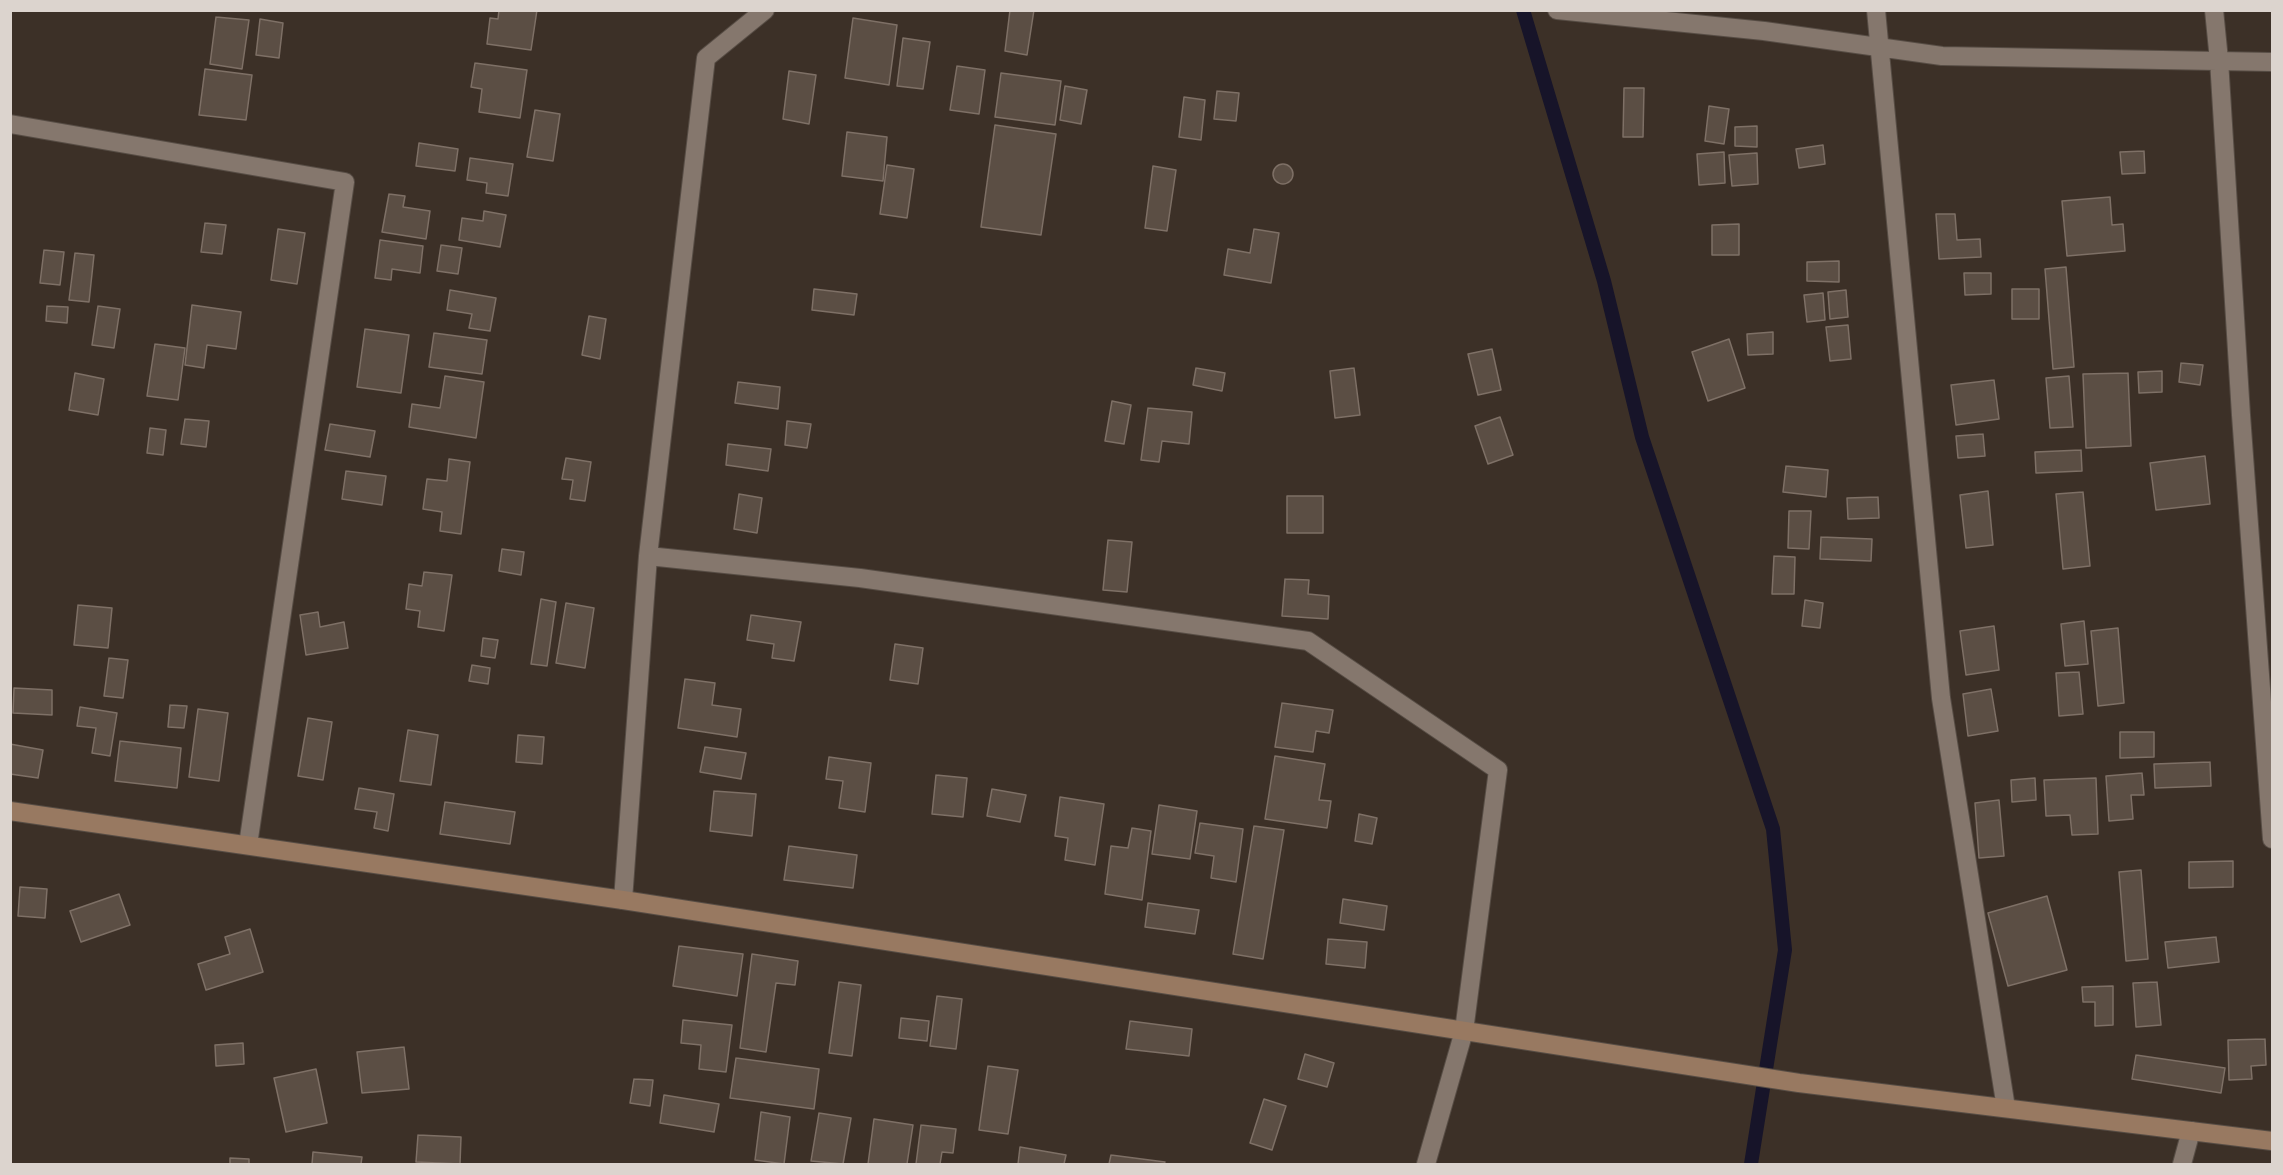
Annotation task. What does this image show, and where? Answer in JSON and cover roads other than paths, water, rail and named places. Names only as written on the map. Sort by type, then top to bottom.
[{"type":"street","points":[[623,900],[648,556],[706,58],[765,10]]},
{"type":"street","points":[[1557,10],[1764,31],[1942,56],[2272,62]]},
{"type":"street","points":[[1876,10],[1941,698],[2006,1108]]},
{"type":"street","points":[[2214,10],[2272,839]]},
{"type":"street","points":[[10,124],[345,182],[248,845]]},
{"type":"street","points":[[648,556],[860,578],[1308,641],[1498,771],[1464,1031],[1426,1164]]},
{"type":"street","points":[[10,811],[623,900],[1799,1083],[2272,1141]]},
{"type":"street","points":[[2182,1164],[2191,1131]]},
{"type":"waterway","points":[[1523,10],[1604,281],[1642,437],[1773,829],[1785,950],[1751,1164]]}]
